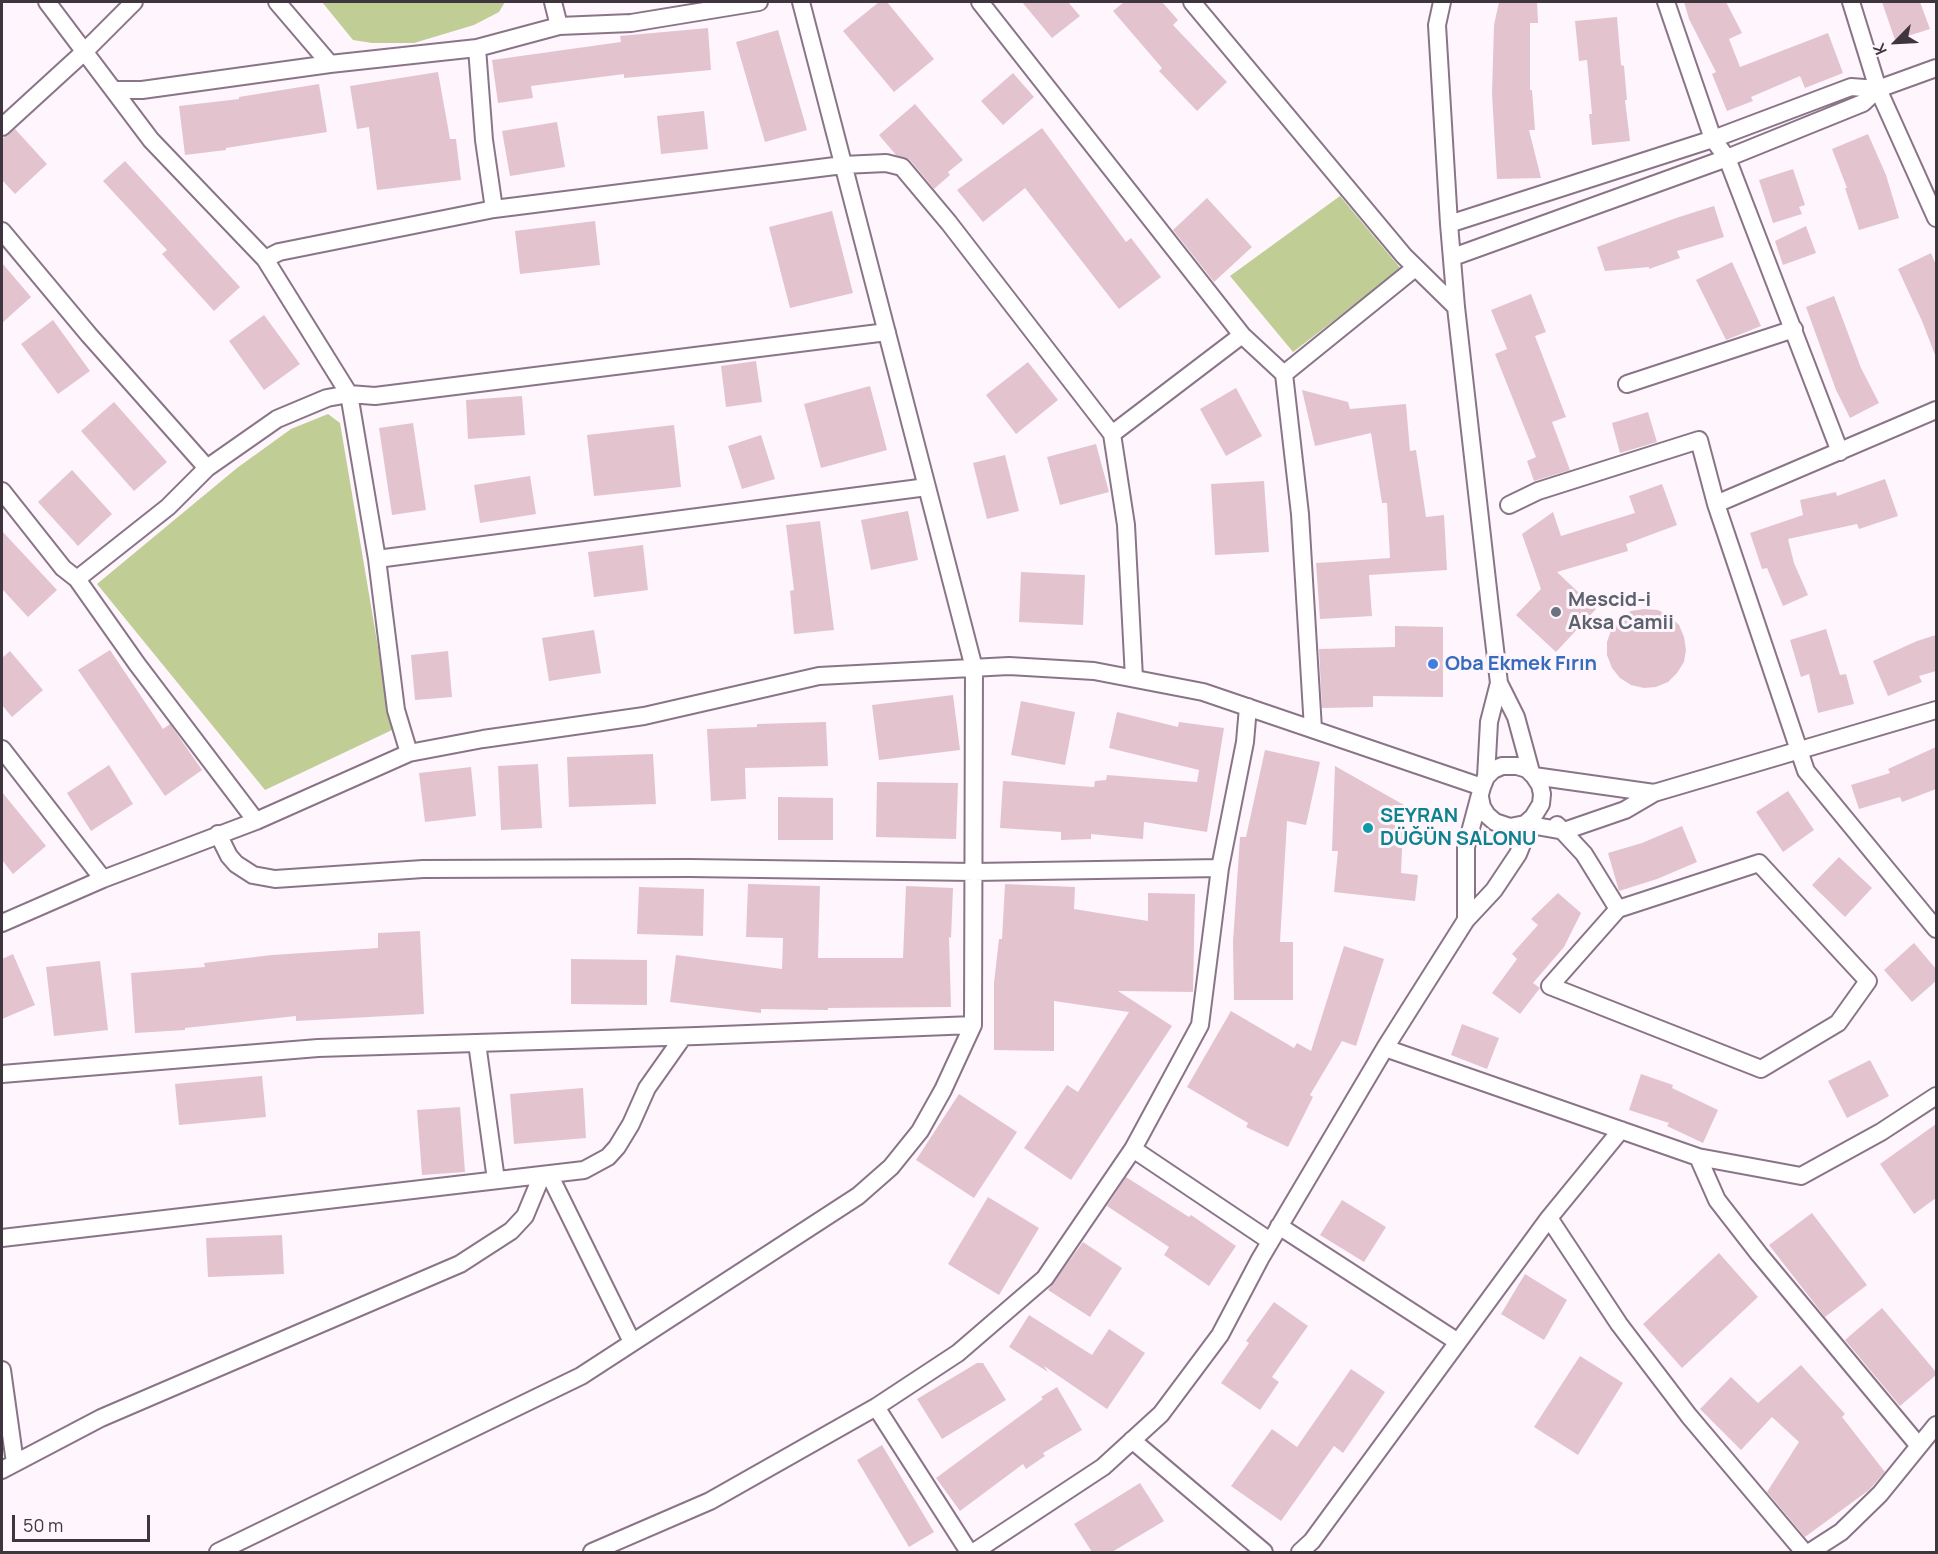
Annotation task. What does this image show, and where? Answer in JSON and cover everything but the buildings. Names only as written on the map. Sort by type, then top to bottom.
[{"type":"street","points":[[47,2],[83,53],[115,90],[151,140],[265,259],[349,393],[377,560],[396,710],[410,753]]},
{"type":"street","points":[[2,127],[83,53],[134,2]]},
{"type":"street","points":[[277,2],[330,64]]},
{"type":"street","points":[[553,2],[559,26]]},
{"type":"street","points":[[115,90],[142,90],[330,64],[477,48],[559,26],[631,23],[759,2]]},
{"type":"street","points":[[218,1552],[581,1376],[839,1209],[875,1182],[906,1150],[920,1131],[943,1090],[973,1025],[974,668],[801,2]]},
{"type":"street","points":[[980,2],[1242,335],[1284,374],[1300,514],[1313,729]]},
{"type":"street","points":[[1192,2],[1404,256],[1456,307]]},
{"type":"street","points":[[1666,2],[1713,139],[1727,158],[1840,452]]},
{"type":"street","points":[[1851,2],[1878,89],[1936,218]]},
{"type":"street","points":[[974,1552],[1103,1467],[1161,1414],[1220,1335],[1270,1241],[1385,1048],[1466,920],[1494,890],[1518,854],[1542,800],[1541,789],[1533,774],[1516,717],[1499,683],[1456,307],[1437,6]]},
{"type":"street","points":[[477,48],[484,140],[494,209]]},
{"type":"street","points":[[1453,257],[1727,158],[1863,103],[1878,89],[1936,68]]},
{"type":"street","points":[[1449,224],[1713,139],[1851,87],[1878,89]]},
{"type":"street","points":[[265,259],[279,252],[494,209],[843,165],[886,163],[902,167],[949,223],[1112,434],[1126,525],[1134,678]]},
{"type":"street","points":[[2,231],[89,335],[207,468]]},
{"type":"street","points":[[1284,374],[1415,268]]},
{"type":"street","points":[[1627,384],[1794,329]]},
{"type":"street","points":[[77,579],[168,507],[207,468],[278,418],[327,398],[349,393],[375,396],[887,332]]},
{"type":"street","points":[[1112,434],[1242,335]]},
{"type":"street","points":[[1716,504],[1936,410]]},
{"type":"street","points":[[1509,505],[1538,490],[1699,440],[1716,504],[1806,771],[1936,929]]},
{"type":"street","points":[[377,560],[927,487]]},
{"type":"street","points":[[2,491],[63,568],[77,579],[137,664],[256,821]]},
{"type":"street","points":[[2,922],[103,879],[256,821],[410,753],[483,739],[644,716],[819,676],[1009,666],[1094,671],[1203,692],[1483,787]]},
{"type":"street","points":[[1499,683],[1489,722],[1483,787],[1484,811],[1495,822],[1510,826],[1532,819],[1564,831],[1584,854],[1618,909]]},
{"type":"street","points":[[592,1552],[710,1501],[876,1407],[958,1353],[1045,1278],[1133,1149],[1200,1025],[1220,868],[1245,742],[1248,707]]},
{"type":"street","points":[[1564,831],[1625,810],[1654,793],[1936,710]]},
{"type":"street","points":[[2,749],[103,879]]},
{"type":"street","points":[[1466,920],[1466,847],[1483,787],[1493,770],[1507,765],[1517,766],[1533,774],[1654,793]]},
{"type":"street","points":[[218,834],[226,851],[236,864],[253,875],[275,879],[423,869],[690,868],[974,872],[1220,868]]},
{"type":"street","points":[[1759,863],[1868,981],[1838,1023],[1761,1070],[1550,986],[1618,909],[1759,863]]},
{"type":"street","points":[[2,1074],[318,1048],[973,1025]]},
{"type":"street","points":[[2,1238],[584,1170],[602,1160],[617,1147],[625,1136],[647,1088],[682,1037]]},
{"type":"street","points":[[477,1043],[496,1180]]},
{"type":"street","points":[[1385,1048],[1698,1156],[1801,1176],[1881,1132],[1936,1096]]},
{"type":"street","points":[[1300,1552],[1318,1532],[1549,1218],[1621,1130]]},
{"type":"street","points":[[1133,1149],[1270,1241]]},
{"type":"street","points":[[1698,1156],[1717,1200],[1759,1254],[1919,1446]]},
{"type":"street","points":[[546,1174],[633,1342]]},
{"type":"street","points":[[2,1370],[8,1466],[101,1418],[460,1264],[510,1231],[525,1216],[546,1174]]},
{"type":"street","points":[[1549,1218],[1619,1324],[1682,1407],[1804,1552]]},
{"type":"street","points":[[1280,1226],[1458,1342]]},
{"type":"street","points":[[876,1407],[969,1552]]},
{"type":"street","points":[[1810,1552],[1841,1532],[1880,1494],[1936,1425]]},
{"type":"street","points":[[1132,1440],[1264,1552]]},
{"type":"green space","points":[[322,2],[505,2],[499,12],[474,25],[414,43],[372,43],[353,40]]},
{"type":"green space","points":[[1340,196],[1401,269],[1293,352],[1230,276]]},
{"type":"green space","points":[[328,414],[340,423],[392,730],[265,790],[97,584],[237,468],[291,429]]},
{"type":"place","name":"Mescid-i Aksa Camii","points":[[1556,612]]},
{"type":"place","name":"Oba Ekmek Fırın","points":[[1433,664]]},
{"type":"place","name":"SEYRAN DÜĞÜN SALONU","points":[[1368,828]]}]
